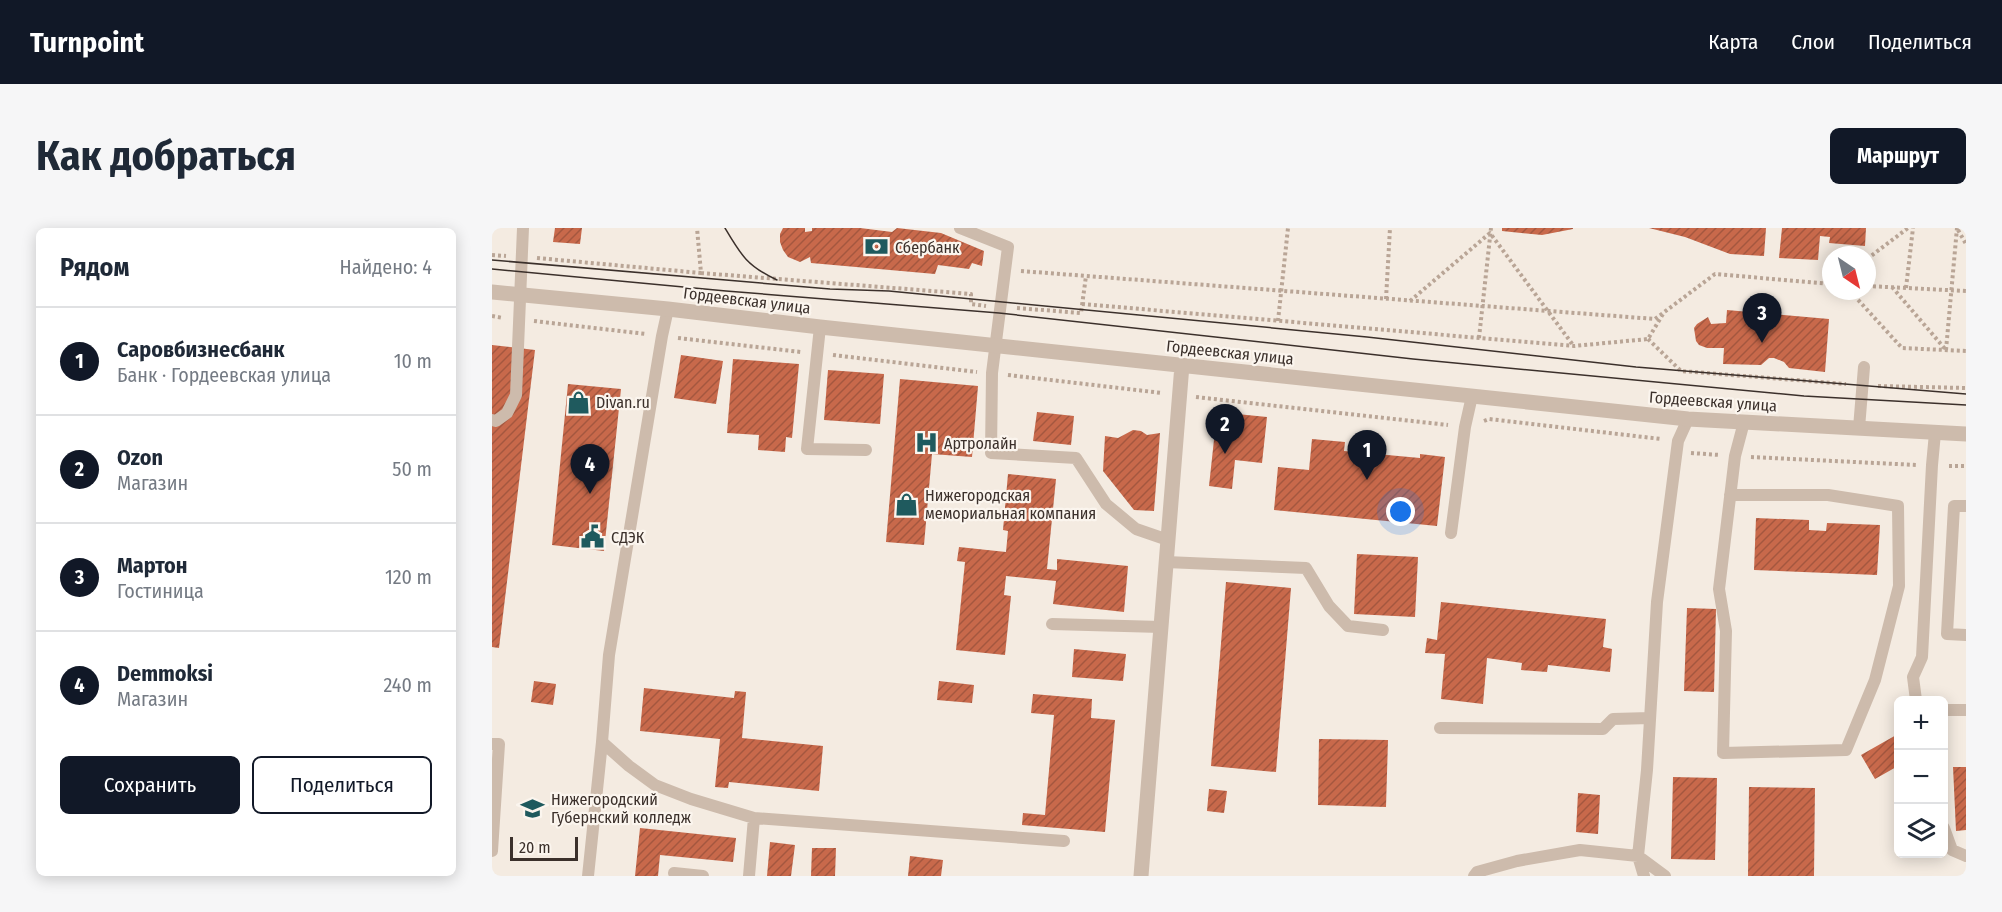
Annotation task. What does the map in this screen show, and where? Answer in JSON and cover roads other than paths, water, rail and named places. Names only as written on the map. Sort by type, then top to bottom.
[{"type":"street","name":"Гордеевская улица","points":[[492,292],[1688,419],[1966,434]]},
{"type":"street","points":[[1141,876],[1182,365]]},
{"type":"lane","points":[[492,420],[495,421],[507,413],[516,395],[523,228]]},
{"type":"lane","points":[[960,228],[1008,248],[992,373],[991,453],[1076,458],[1106,504],[1136,529],[1168,540]]},
{"type":"lane","points":[[588,876],[609,655],[668,309]]},
{"type":"lane","points":[[820,327],[807,449],[866,450]]},
{"type":"lane","points":[[1859,428],[1864,367]]},
{"type":"lane","points":[[1451,533],[1465,427],[1472,396]]},
{"type":"lane","points":[[1644,876],[1638,856],[1647,770],[1656,602],[1678,441],[1688,419]]},
{"type":"lane","points":[[1730,495],[1828,495],[1899,506],[1899,586],[1875,680],[1846,750],[1724,753],[1726,632],[1719,589],[1730,495],[1735,456],[1744,422]]},
{"type":"lane","points":[[1915,696],[1913,677],[1922,657],[1935,433]]},
{"type":"lane","points":[[1966,506],[1954,506],[1947,634],[1966,635]]},
{"type":"lane","points":[[1166,562],[1306,568],[1329,606],[1348,626],[1383,630]]},
{"type":"lane","points":[[1052,624],[1161,627]]},
{"type":"lane","points":[[1948,710],[1966,710]]},
{"type":"lane","points":[[1440,728],[1603,729],[1613,719],[1650,718]]},
{"type":"lane","points":[[602,741],[629,766],[655,785],[691,799],[754,818],[1064,841]]},
{"type":"lane","points":[[492,744],[499,744],[492,851]]},
{"type":"lane","points":[[749,876],[754,818]]},
{"type":"lane","points":[[1948,839],[1952,850],[1966,856]]},
{"type":"lane","points":[[1474,876],[1477,872],[1517,861],[1580,850],[1638,856],[1665,876]]},
{"type":"lane","points":[[674,873],[703,876]]},
{"type":"tram line","points":[[725,228],[746,259],[758,270],[777,280]]},
{"type":"tram line","points":[[492,260],[830,289],[889,291],[1367,337],[1636,367],[1966,394]]},
{"type":"tram line","points":[[492,269],[999,313],[1413,359],[1804,396],[1966,405]]},
{"type":"place","name":"Сбербанк","points":[[877,247]]},
{"type":"place","name":"Мартон","points":[[1762,343]]},
{"type":"place","name":"Divan.ru","points":[[578,402]]},
{"type":"place","name":"Артролайн","points":[[926,443]]},
{"type":"place","name":"Ozon","points":[[1225,454]]},
{"type":"place","name":"Саровбизнесбанк","points":[[1367,480]]},
{"type":"place","name":"Demmoksi","points":[[590,494]]},
{"type":"place","name":"Нижегородская мемориальная компания","points":[[907,504]]},
{"type":"place","name":"СДЭК","points":[[593,537]]},
{"type":"place","name":"Нижегородский Губернский колледж","points":[[533,808]]}]
